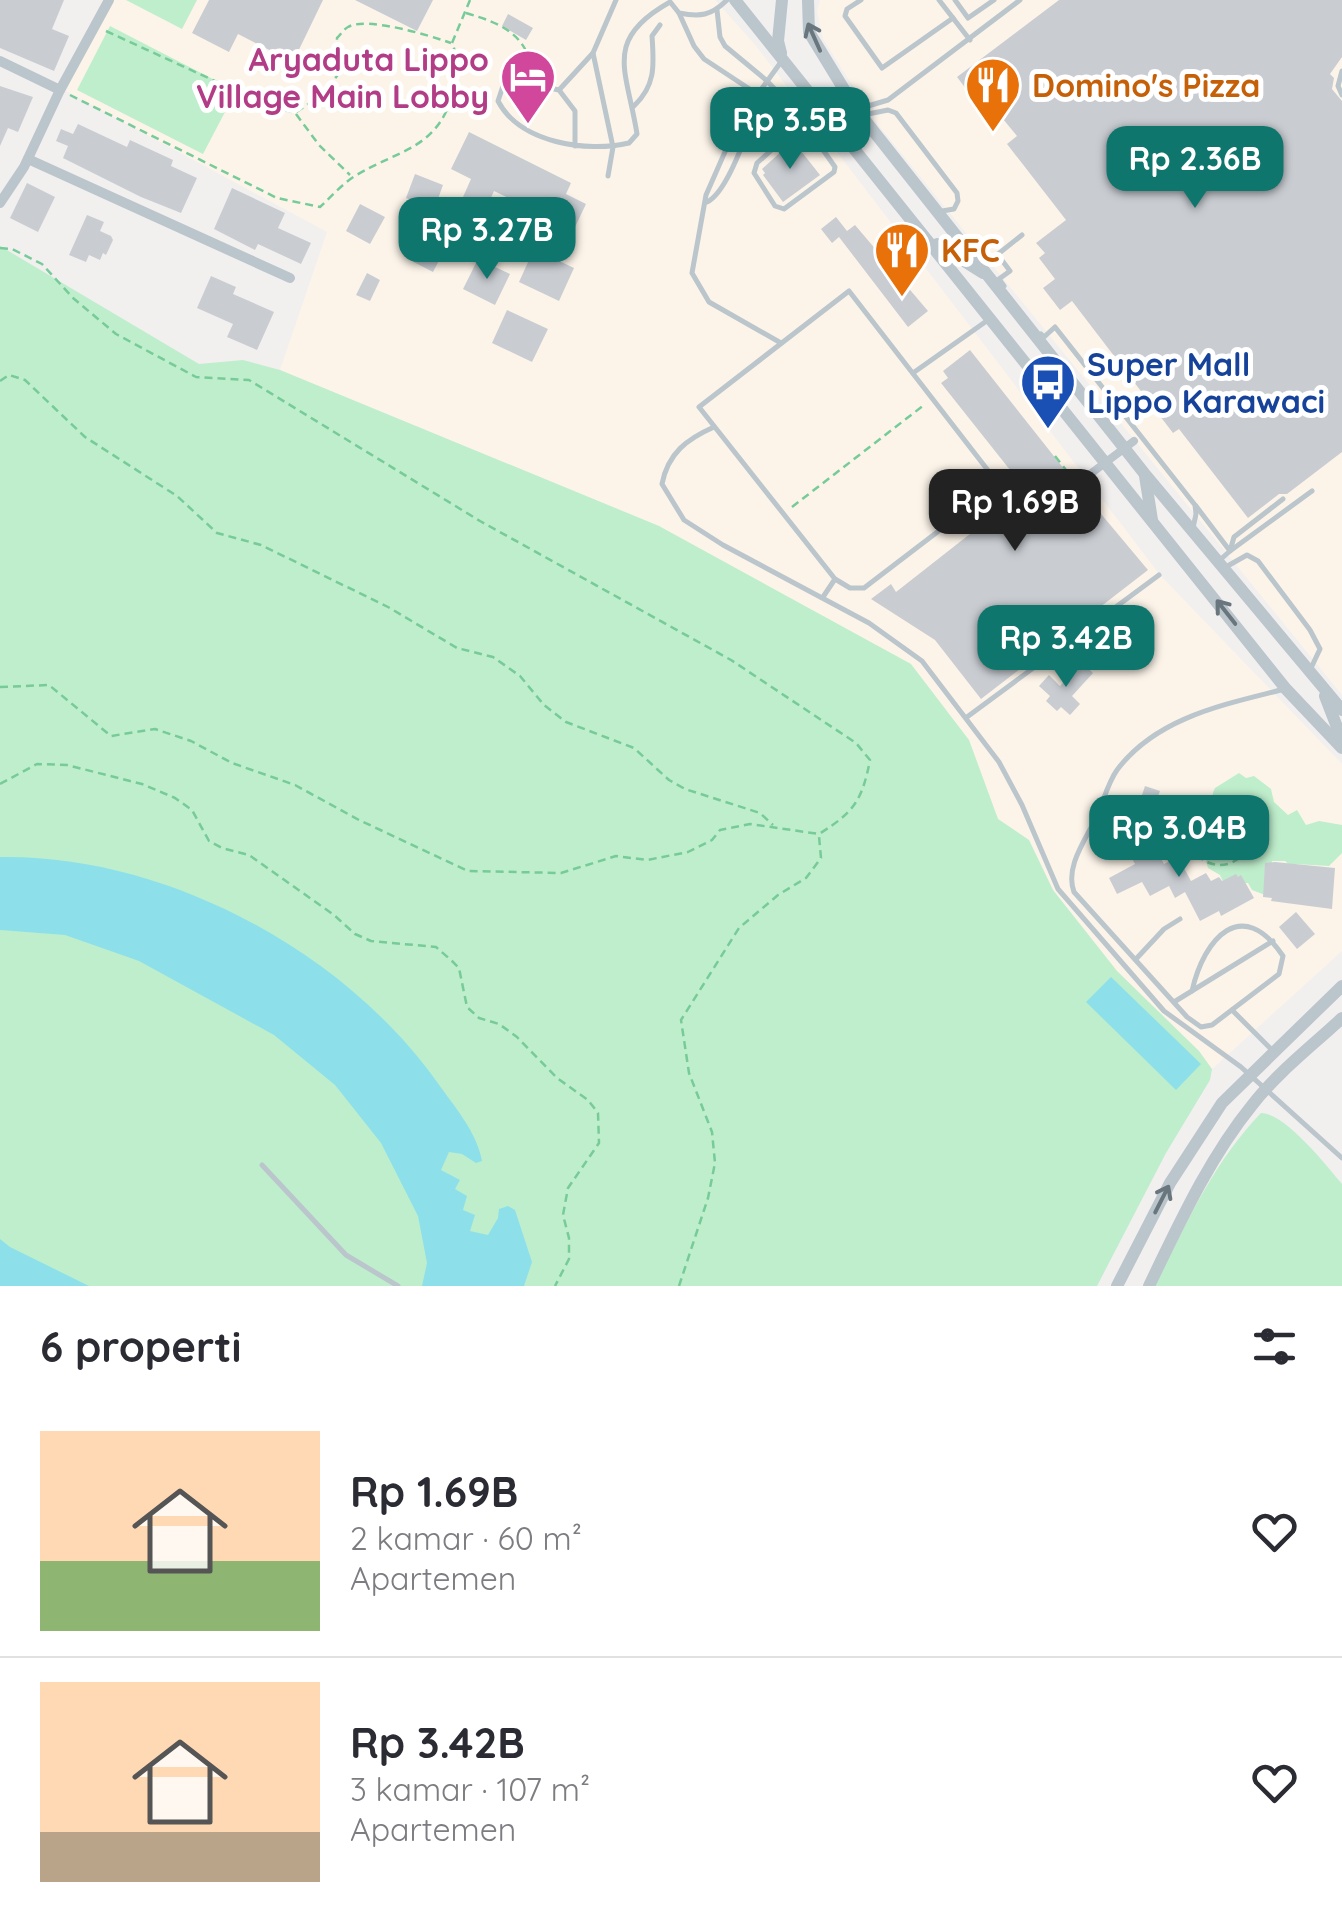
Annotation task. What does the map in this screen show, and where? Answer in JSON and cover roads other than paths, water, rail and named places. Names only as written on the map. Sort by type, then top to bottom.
[{"type":"street","points":[[0,202],[28,159],[109,0]]},
{"type":"street","points":[[736,0],[1286,689],[1342,748]]},
{"type":"street","points":[[782,0],[778,41],[783,60]]},
{"type":"street","points":[[808,0],[809,32],[858,112],[1144,474],[1340,704]]},
{"type":"street","points":[[0,61],[60,90]]},
{"type":"street","points":[[28,159],[290,278]]},
{"type":"street","points":[[925,236],[989,274]]},
{"type":"street","points":[[1077,484],[1134,441]]},
{"type":"street","points":[[1144,474],[1152,523]]},
{"type":"street","points":[[1322,687],[1342,740]]},
{"type":"street","points":[[1118,1286],[1196,1138],[1249,1074],[1342,986]]},
{"type":"street","points":[[1149,1286],[1229,1135],[1266,1089],[1342,1018]]},
{"type":"lane","points":[[559,90],[593,53],[616,0]]},
{"type":"lane","points":[[679,13],[700,17],[736,0]]},
{"type":"lane","points":[[861,0],[847,9],[845,16],[882,68],[953,18]]},
{"type":"lane","points":[[939,0],[970,40]]},
{"type":"lane","points":[[954,0],[968,18],[994,0]]},
{"type":"lane","points":[[858,112],[888,100],[1020,0]]},
{"type":"lane","points":[[575,146],[575,111],[559,90],[532,82],[506,82],[499,92],[498,101],[504,112],[531,131],[575,146],[613,147],[629,143],[637,134],[624,47],[634,28],[670,1],[704,58],[748,88],[795,128],[757,163],[754,172],[775,206],[784,208],[836,170],[795,110],[725,46],[720,38],[717,10]]},
{"type":"lane","points":[[633,108],[651,84],[652,36],[660,25]]},
{"type":"lane","points":[[593,53],[613,147],[608,176]]},
{"type":"lane","points":[[781,343],[745,326],[709,302],[692,274],[706,196],[746,104],[769,83],[783,60]]},
{"type":"lane","points":[[1342,70],[1338,86],[1342,95]]},
{"type":"lane","points":[[707,202],[714,199],[726,179],[757,108],[756,97]]},
{"type":"lane","points":[[858,112],[896,113],[956,193],[954,209],[934,210]]},
{"type":"lane","points":[[989,274],[998,255],[1022,235]]},
{"type":"lane","points":[[998,255],[1010,272],[999,279],[1044,337],[1055,328],[1230,550]]},
{"type":"lane","points":[[989,274],[1004,263]]},
{"type":"lane","points":[[849,290],[913,372],[990,473],[991,492],[864,588],[850,588],[835,579],[698,407],[849,290]]},
{"type":"lane","points":[[913,372],[990,318]]},
{"type":"lane","points":[[714,427],[692,437],[672,454],[662,484],[684,520],[869,622],[922,661],[999,762],[1022,804],[1058,888],[1164,1011],[1249,1074],[1342,1158]]},
{"type":"lane","points":[[1230,550],[1312,491]]},
{"type":"lane","points":[[1222,564],[1234,537],[1283,498]]},
{"type":"lane","points":[[1192,530],[1195,504]]},
{"type":"lane","points":[[1222,564],[1247,555],[1258,561],[1320,649],[1309,671]]},
{"type":"lane","points":[[968,717],[1159,575]]},
{"type":"lane","points":[[823,597],[835,579]]},
{"type":"lane","points":[[1192,990],[1212,941],[1242,926],[1260,930],[1273,940],[1284,961],[1279,974],[1212,1025],[1201,1027],[1174,1002],[1070,883],[1114,773],[1139,744],[1166,726],[1222,705],[1286,689]]},
{"type":"lane","points":[[1136,959],[1164,929],[1180,919]]},
{"type":"lane","points":[[1174,1002],[1273,940]]},
{"type":"lane","points":[[1232,1010],[1274,1051]]},
{"type":"lane","points":[[262,1164],[346,1255],[398,1286]]},
{"type":"water","points":[[0,857],[62,860],[124,872],[186,892],[245,919],[301,952],[352,991],[398,1034],[470,1130],[482,1161],[476,1163],[462,1154],[449,1152],[441,1170],[460,1180],[455,1189],[467,1196],[463,1210],[475,1215],[470,1231],[488,1235],[499,1209],[508,1206],[515,1210],[532,1262],[524,1286],[422,1286],[427,1263],[418,1216],[381,1143],[335,1085],[274,1035],[139,961],[65,935],[0,930]]},
{"type":"water","points":[[1111,977],[1201,1064],[1176,1090],[1086,1002]]},
{"type":"water","points":[[0,1239],[10,1247],[89,1286],[0,1286]]},
{"type":"place","name":"Aryaduta Lippo Village Main Lobby","points":[[528,126]]},
{"type":"place","name":"Domino's Pizza","points":[[993,134]]},
{"type":"place","name":"KFC","points":[[902,299]]},
{"type":"place","name":"Super Mall Lippo Karawaci","points":[[1048,431]]}]
